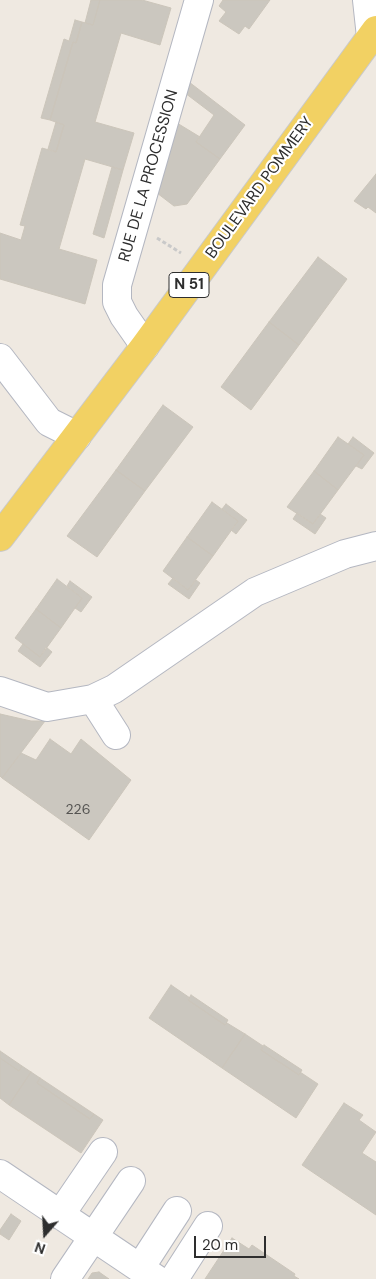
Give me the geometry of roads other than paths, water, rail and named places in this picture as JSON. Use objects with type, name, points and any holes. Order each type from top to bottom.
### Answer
[{"type":"main road","name":"BOULEVARD POMMERY","points":[[0,537],[145,346],[374,34]]},
{"type":"street","name":"RUE DE LA PROCESSION","points":[[145,346],[124,316],[117,302],[117,285],[199,0]]},
{"type":"street","points":[[366,0],[374,34]]},
{"type":"street","points":[[0,358],[49,422],[77,436]]},
{"type":"street","points":[[0,691],[47,707],[93,699],[114,689],[256,592],[345,554],[376,546]]},
{"type":"street","points":[[93,699],[116,735]]},
{"type":"street","points":[[60,1215],[103,1152]]},
{"type":"street","points":[[0,1174],[148,1274],[177,1211]]},
{"type":"street","points":[[65,1279],[131,1180]]},
{"type":"street","points":[[174,1279],[208,1226]]}]
